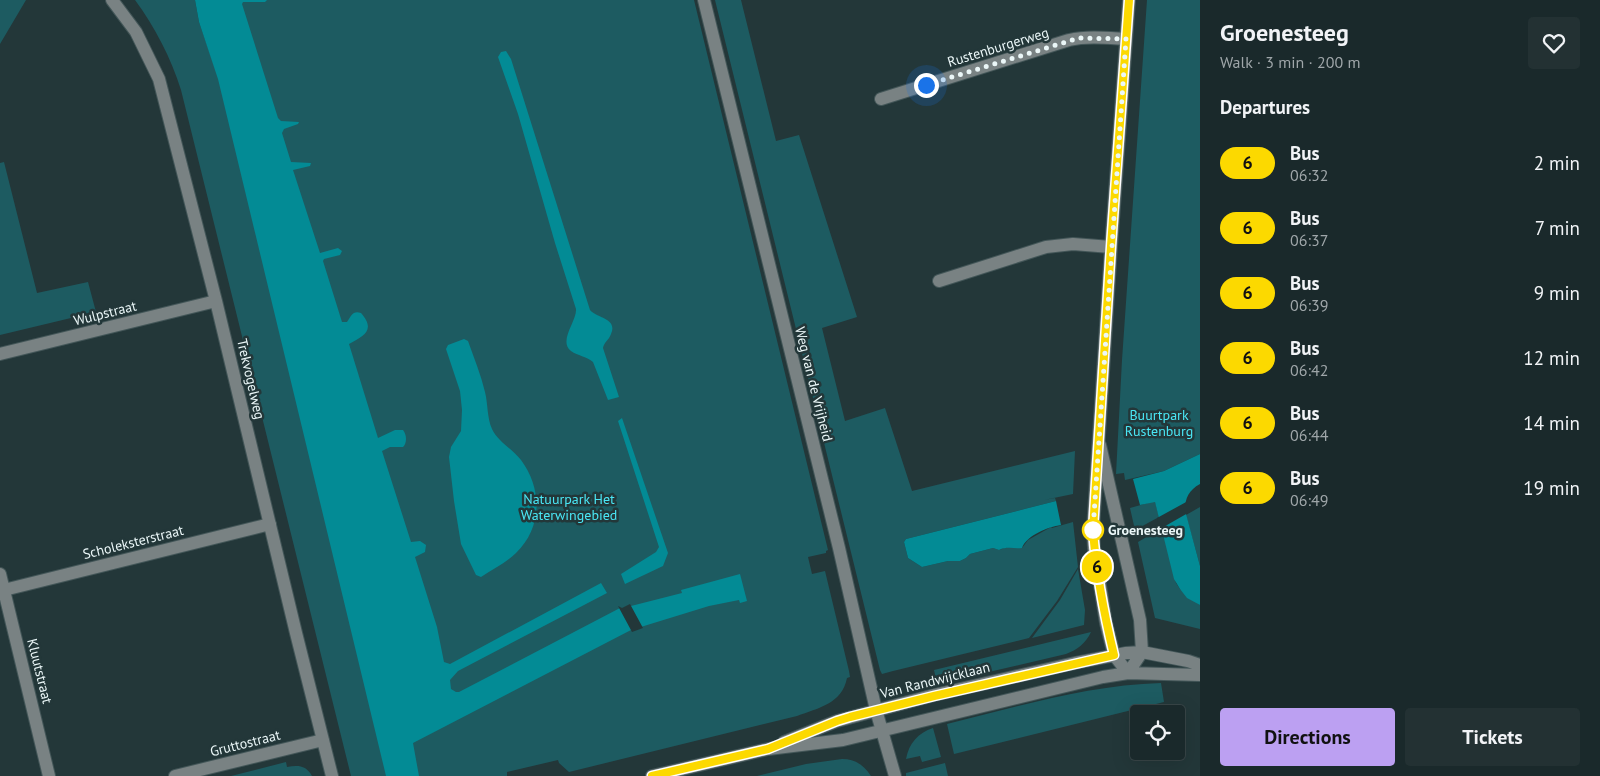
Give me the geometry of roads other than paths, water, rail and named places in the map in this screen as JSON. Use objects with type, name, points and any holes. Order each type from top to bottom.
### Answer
[{"type":"street","name":"Trekvogelweg","points":[[112,0],[136,32],[159,79],[216,301],[332,776]]},
{"type":"street","name":"Weg van de Vrijheid","points":[[704,0],[839,548],[876,710],[895,776]]},
{"type":"street","points":[[1100,445],[1140,620],[1142,652],[1128,673],[1114,655],[1106,623],[1094,539],[1128,0]]},
{"type":"street","name":"Rustenburgerweg","points":[[881,99],[1069,40],[1098,37],[1126,39]]},
{"type":"street","points":[[939,281],[1046,247],[1073,244],[1111,246]]},
{"type":"street","name":"Wulpstraat","points":[[0,354],[216,301]]},
{"type":"street","name":"Scholeksterstraat","points":[[4,590],[270,524]]},
{"type":"street","name":"Kluutstraat","points":[[0,574],[50,776]]},
{"type":"street","name":"Van Randwijcklaan","points":[[768,749],[837,721],[876,710],[1114,655],[1142,652],[1200,665]]},
{"type":"street","name":"Van Randwijcklaan","points":[[652,776],[768,749],[842,740],[1081,681],[1128,673],[1200,675]]},
{"type":"street","name":"Gruttostraat","points":[[175,776],[323,740]]},
{"type":"place","name":"Groenesteeg","points":[[1093,530]]},
{"type":"park label","name":"Buurtpark Rustenburg","points":[[1159,424]]},
{"type":"park label","name":"Natuurpark Het Waterwingebied","points":[[569,508]]}]
